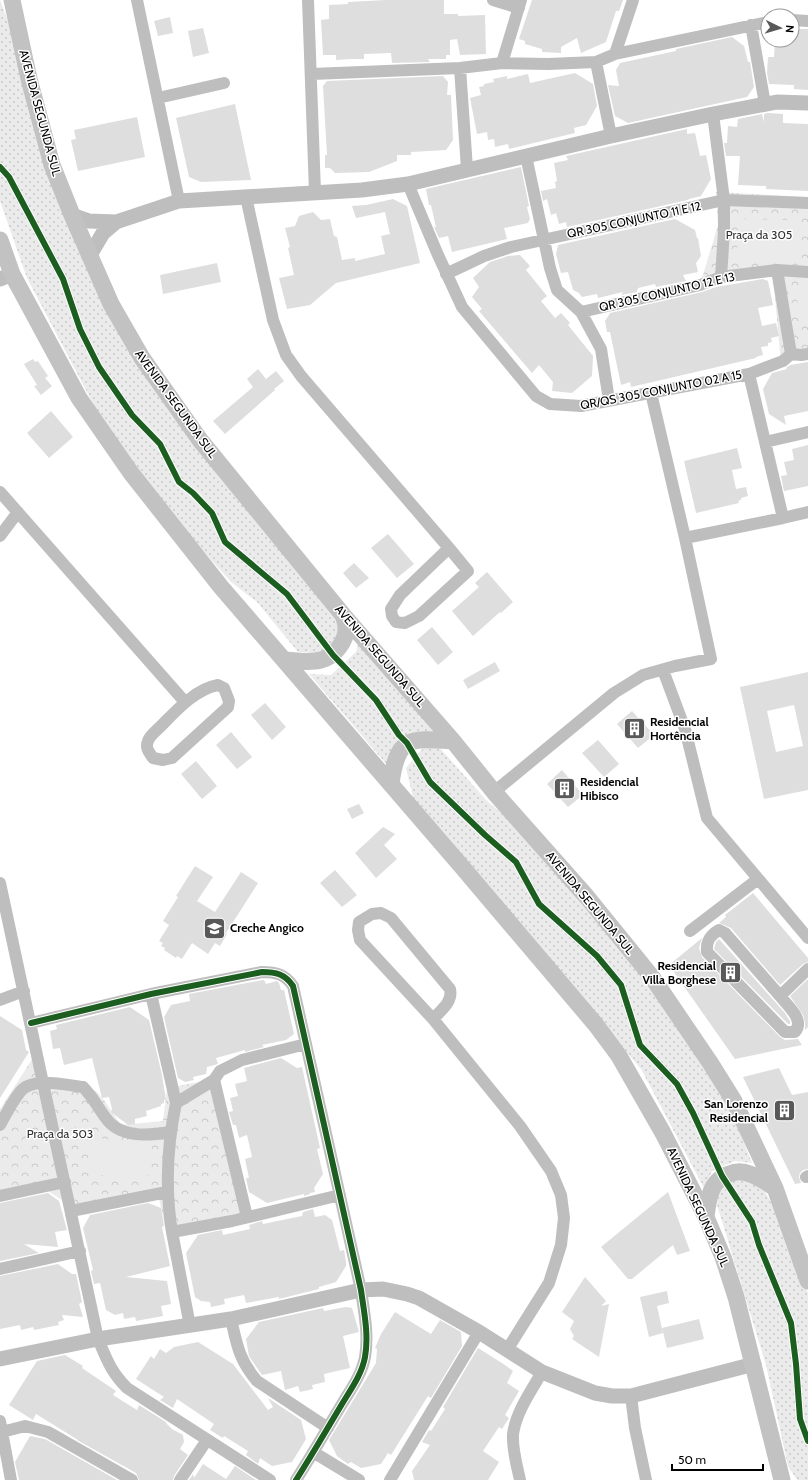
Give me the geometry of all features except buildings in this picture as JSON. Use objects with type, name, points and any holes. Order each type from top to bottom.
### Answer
[{"type":"main road","name":"AVENIDA SEGUNDA SUL","points":[[12,0],[52,165],[111,304],[142,358],[200,440],[344,615],[453,741],[494,792],[587,897],[652,977],[712,1064],[734,1101],[775,1188],[808,1281]]},
{"type":"main road","name":"AVENIDA SEGUNDA SUL","points":[[0,240],[6,277],[79,398],[131,473],[221,586],[474,880],[605,1037],[619,1056],[642,1095],[706,1217],[723,1257],[736,1297],[782,1475]]},
{"type":"main road","points":[[286,660],[316,661],[333,655],[342,643],[347,628],[344,615]]},
{"type":"main road","points":[[390,784],[393,765],[398,753],[407,743],[418,739],[453,741]]},
{"type":"main road","points":[[706,1217],[708,1197],[714,1184],[722,1176],[736,1171],[749,1173],[775,1188]]},
{"type":"street","points":[[137,0],[179,201]]},
{"type":"street","points":[[308,0],[312,74],[315,192]]},
{"type":"street","points":[[492,0],[520,4],[502,63]]},
{"type":"street","points":[[615,54],[632,0]]},
{"type":"street","points":[[312,74],[460,68],[502,63],[548,64],[596,62],[615,54],[760,24]]},
{"type":"street","points":[[751,26],[765,104]]},
{"type":"street","points":[[596,62],[611,136]]},
{"type":"street","points":[[460,68],[467,169]]},
{"type":"street","points":[[158,98],[224,83]]},
{"type":"street","points":[[72,215],[88,221],[116,222],[179,201],[362,190],[408,184],[467,169],[713,114],[777,102],[808,103]]},
{"type":"street","points":[[713,114],[724,200],[724,231],[721,277]]},
{"type":"street","points":[[526,156],[550,268],[557,290],[581,312],[601,349],[609,400]]},
{"type":"street","name":"QR/QS 305 CONJUNTO 02 A 15","points":[[408,184],[446,274],[462,307],[536,396],[550,404],[580,406],[750,374],[782,361],[791,354]]},
{"type":"street","points":[[246,197],[273,320],[286,355],[302,376],[468,570],[419,616],[405,622],[396,622],[392,616],[391,609],[400,595],[449,548]]},
{"type":"street","name":"QR 305 CONJUNTO 11 E 12","points":[[446,274],[484,256],[511,247],[724,200],[808,203]]},
{"type":"street","points":[[90,255],[103,233],[116,222]]},
{"type":"street","points":[[777,270],[791,354],[808,354]]},
{"type":"street","name":"QR 305 CONJUNTO 12 E 13","points":[[581,312],[700,285],[721,277],[777,270],[808,272]]},
{"type":"street","points":[[750,374],[783,518]]},
{"type":"street","points":[[494,792],[614,693],[643,675],[675,666],[711,659],[685,538],[651,393]]},
{"type":"street","points":[[765,442],[808,432]]},
{"type":"street","points":[[0,492],[185,702]]},
{"type":"street","points":[[0,536],[18,512]]},
{"type":"street","points":[[685,538],[808,512]]},
{"type":"street","points":[[663,670],[685,729],[707,818],[808,938]]},
{"type":"street","points":[[218,685],[224,688],[229,701],[228,707],[172,758],[163,760],[155,759],[148,750],[147,742],[149,738],[185,702],[212,686],[218,685]]},
{"type":"street","points":[[690,931],[758,879]]},
{"type":"street","points":[[0,883],[98,1339],[107,1360],[116,1376],[127,1388],[270,1480]]},
{"type":"street","points":[[433,1019],[450,1000],[451,994],[446,984],[392,918],[381,913],[372,914],[359,922],[358,930],[360,940],[433,1019],[520,1126],[551,1171],[561,1195],[564,1218],[561,1245],[549,1283],[507,1350]]},
{"type":"street","points":[[719,930],[725,933],[780,996],[797,1017],[799,1028],[795,1032],[785,1032],[707,952],[709,938],[719,930]]},
{"type":"street","points":[[780,996],[808,968]]},
{"type":"street","points":[[30,1023],[151,994],[262,972],[274,972],[283,975],[293,986],[361,1290],[366,1327],[365,1358],[360,1374],[296,1480]]},
{"type":"street","points":[[0,1000],[24,991]]},
{"type":"street","points":[[151,994],[176,1103],[170,1132],[167,1192],[172,1232],[190,1326]]},
{"type":"street","points":[[176,1103],[214,1080],[220,1071],[242,1060],[306,1044]]},
{"type":"street","points":[[214,1080],[247,1217]]},
{"type":"street","points":[[0,1125],[20,1091],[30,1085],[43,1082],[83,1087],[91,1095],[105,1118],[116,1129],[126,1133],[136,1134],[170,1132]]},
{"type":"street","points":[[0,1196],[65,1182]]},
{"type":"street","points":[[71,1211],[167,1192]]},
{"type":"street","points":[[172,1232],[247,1217],[340,1195]]},
{"type":"street","points":[[0,1270],[80,1251]]},
{"type":"street","points":[[0,1359],[98,1339],[231,1320],[361,1290],[383,1289],[408,1294],[419,1298],[478,1332],[542,1372],[595,1393],[612,1396],[631,1396],[754,1364]]},
{"type":"street","points":[[231,1320],[240,1356],[248,1371],[257,1381],[328,1428]]},
{"type":"street","points":[[390,1480],[478,1332]]},
{"type":"street","points":[[520,1480],[513,1434],[519,1414],[542,1372]]},
{"type":"street","points":[[631,1396],[635,1428],[646,1480]]},
{"type":"street","points":[[11,1480],[1,1427],[25,1426],[48,1432],[132,1480]]},
{"type":"street","points":[[180,1480],[207,1440]]},
{"type":"street","points":[[313,1452],[359,1480]]},
{"type":"green space","points":[[0,0],[111,317],[338,614],[342,631],[333,645],[324,651],[313,653],[298,652],[257,602],[231,582],[164,507],[98,413],[27,278],[0,201]]},
{"type":"green space","name":"Praça da 305","points":[[716,192],[808,197],[808,358],[781,363],[773,275],[700,285],[718,225]]},
{"type":"green space","points":[[738,219],[798,220],[798,259],[737,259]]},
{"type":"green space","points":[[798,286],[808,286],[808,318],[797,318]]},
{"type":"green space","points":[[360,637],[436,731],[388,766],[309,674],[331,675],[356,652]]},
{"type":"green space","points":[[424,747],[439,747],[486,800],[514,824],[643,975],[729,1105],[752,1163],[735,1161],[712,1171],[704,1188],[641,1069],[413,797],[406,768]]},
{"type":"green space","name":"Praça da 503","points":[[40,1047],[46,1078],[85,1081],[104,1100],[121,1125],[163,1121],[167,1088],[220,1078],[249,1217],[167,1236],[158,1194],[77,1210],[42,1187],[0,1195],[0,1109]]},
{"type":"green space","points":[[91,1137],[152,1145],[147,1181],[86,1173]]},
{"type":"green space","points":[[731,1179],[746,1179],[765,1192],[779,1216],[808,1293],[808,1480],[797,1480],[788,1466],[766,1365],[717,1205],[719,1185]]},
{"type":"cycle path","points":[[0,167],[9,177],[63,279],[80,329],[99,367],[132,415],[160,444],[179,482],[193,493],[212,513],[225,542],[287,594],[333,655],[376,700],[399,735],[407,743],[430,782],[485,835],[516,862],[539,904],[597,956],[621,985],[640,1045],[677,1084],[693,1113],[722,1176],[752,1222],[759,1245],[791,1323],[800,1419],[808,1441]]},
{"type":"cycle path","points":[[31,1023],[151,994],[262,972],[280,974],[293,986],[361,1290],[366,1324],[365,1357],[359,1375],[296,1480]]},
{"type":"place","name":"Residencial Hortência","points":[[635,729]]},
{"type":"place","name":"Residencial Hibisco","points":[[565,789]]},
{"type":"place","name":"Creche Angico","points":[[214,928]]},
{"type":"place","name":"Residencial Villa Borghese","points":[[731,973]]},
{"type":"place","name":"San Lorenzo Residencial","points":[[784,1111]]}]
